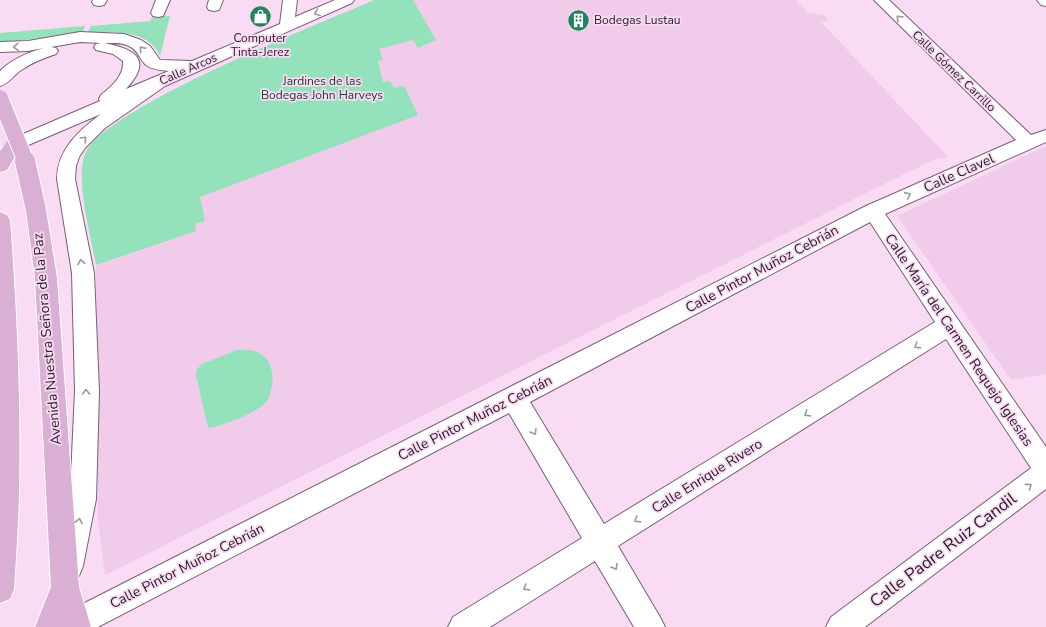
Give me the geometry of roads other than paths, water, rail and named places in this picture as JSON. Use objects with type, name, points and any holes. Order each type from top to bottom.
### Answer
[{"type":"main road","name":"Avenida Nuestra Señora de la Paz","points":[[0,98],[26,164],[36,210],[46,278],[67,626]]},
{"type":"main road","points":[[0,165],[13,145]]},
{"type":"main road","points":[[0,220],[6,320],[7,432],[6,496],[0,589]]},
{"type":"street","points":[[287,25],[290,0]]},
{"type":"street","name":"Calle Arcos","points":[[13,145],[347,0]]},
{"type":"street","name":"Calle Gómez Carrillo","points":[[881,0],[1028,142]]},
{"type":"street","points":[[0,47],[28,46],[80,37],[103,37],[124,39],[136,43],[144,48],[151,61],[159,65],[168,66],[201,63]]},
{"type":"street","points":[[0,81],[8,71],[22,61],[51,50],[96,47],[110,48],[125,53],[129,56],[132,66],[127,79],[95,109]]},
{"type":"street","name":"Avenida Nuestra Señora de la Paz","points":[[65,587],[84,499],[86,391],[83,273],[66,178],[67,166],[71,155],[80,142],[91,131],[160,82]]},
{"type":"street","name":"Calle Clavel","points":[[873,211],[1028,142],[1046,136]]},
{"type":"street","name":"Calle María del Carmen Requejo Iglesias","points":[[873,211],[1046,469]]},
{"type":"street","name":"Calle Pintor Muñoz Cebrián","points":[[67,626],[514,398],[873,211]]},
{"type":"street","name":"Calle Enrique Rivero","points":[[463,627],[950,325]]},
{"type":"street","points":[[514,398],[650,627]]},
{"type":"street","name":"Calle Padre Ruiz Candil","points":[[841,627],[1046,473]]},
{"type":"place","name":"Computer Tinta-Jerez","points":[[260,17]]},
{"type":"place","name":"Bodegas Lustau","points":[[579,20]]},
{"type":"park label","name":"Jardines de las Bodegas John Harveys","points":[[322,88]]}]
